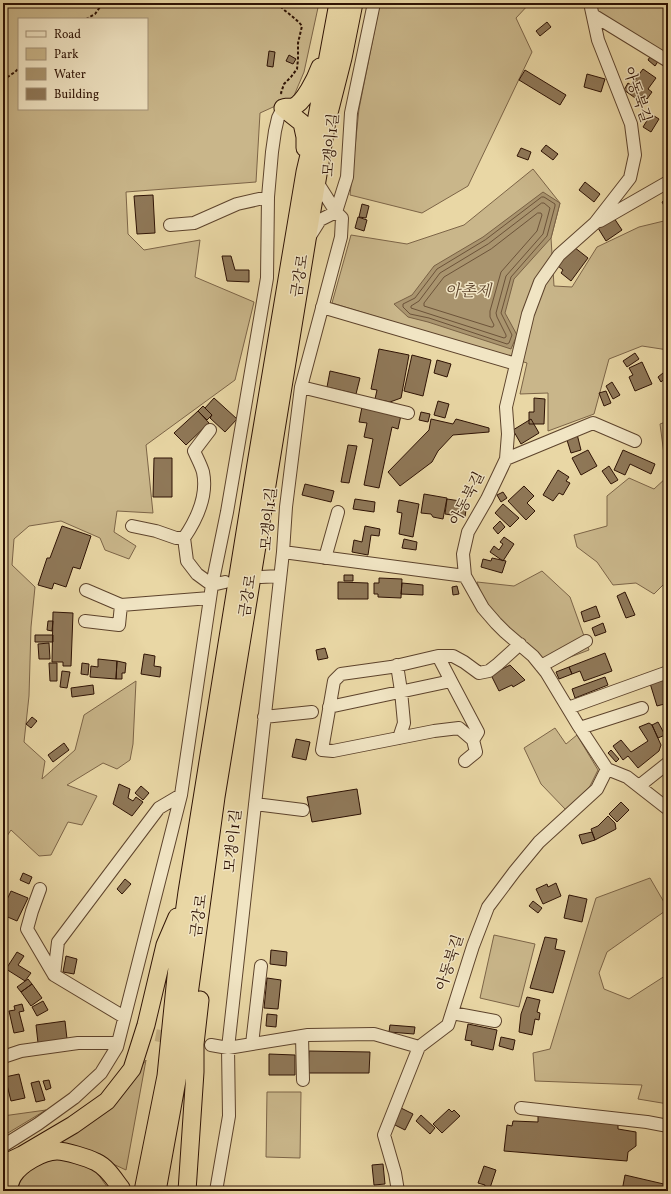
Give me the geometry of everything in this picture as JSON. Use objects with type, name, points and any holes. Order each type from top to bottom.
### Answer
[{"type":"highway","name":"금강로","points":[[157,1191],[178,1075],[216,797],[307,240],[313,138],[338,3]]},
{"type":"highway","name":"금강로","points":[[143,1191],[166,1076],[186,892],[256,464],[311,177],[343,58],[354,3]]},
{"type":"highway","points":[[311,177],[302,123],[288,107],[304,97],[313,83],[330,43]]},
{"type":"highway","points":[[187,1191],[195,1072],[195,1044],[220,813],[216,797]]},
{"type":"highway","points":[[3,1164],[22,1155],[72,1125],[107,1101],[132,1069],[146,1025],[165,945],[186,892]]},
{"type":"highway","points":[[8,1191],[13,1176],[25,1163],[39,1156],[57,1151],[97,1162],[110,1173],[122,1191]]},
{"type":"street","name":"모갱이1길","points":[[216,1191],[229,1116],[228,1048],[300,387],[341,237],[342,218],[336,212],[347,177],[350,113],[374,3]]},
{"type":"street","name":"아동북길","points":[[591,9],[668,61]]},
{"type":"street","name":"아동북길","points":[[419,1047],[448,1025],[473,946],[488,907],[539,842],[597,789],[607,769],[541,666],[533,656],[505,632],[488,613],[465,576],[462,554],[468,532],[506,459],[508,434],[506,407],[528,314],[540,282],[559,255],[595,223],[630,178],[635,155],[632,124],[598,40],[591,9]]},
{"type":"street","points":[[3,1146],[38,1124],[74,1098],[101,1073],[117,1047],[181,795],[212,586],[227,512],[268,278],[268,197],[274,131],[278,118],[288,107]]},
{"type":"street","points":[[307,240],[320,220],[336,212],[311,177]]},
{"type":"street","name":"아동북길","points":[[595,223],[668,182]]},
{"type":"street","points":[[170,225],[194,223],[237,204],[268,197]]},
{"type":"street","points":[[322,307],[516,364]]},
{"type":"street","points":[[300,387],[408,413]]},
{"type":"street","points":[[506,459],[593,423],[635,441]]},
{"type":"street","points":[[210,430],[194,451],[202,471],[204,487],[200,508],[194,523],[184,538],[188,560],[197,574],[212,586]]},
{"type":"street","points":[[325,558],[338,512]]},
{"type":"street","points":[[132,526],[156,530],[176,538],[184,538]]},
{"type":"street","points":[[283,552],[465,576]]},
{"type":"street","points":[[261,577],[280,576]]},
{"type":"street","points":[[212,586],[225,582]]},
{"type":"street","points":[[86,590],[121,606],[210,598]]},
{"type":"street","points":[[85,621],[119,625],[121,606]]},
{"type":"street","points":[[541,666],[586,640]]},
{"type":"street","points":[[465,761],[476,752],[473,740],[459,728],[334,751],[322,750],[334,681],[341,674],[397,665],[438,656],[453,656],[480,673],[494,668],[520,644]]},
{"type":"street","points":[[438,656],[478,732],[473,740]]},
{"type":"street","points":[[397,665],[404,723],[399,738]]},
{"type":"street","points":[[568,708],[668,672]]},
{"type":"street","points":[[329,707],[452,681]]},
{"type":"street","points":[[580,728],[642,708]]},
{"type":"street","points":[[264,717],[312,712]]},
{"type":"street","points":[[639,786],[668,763]]},
{"type":"street","points":[[607,769],[628,777],[668,809]]},
{"type":"street","points":[[54,975],[58,942],[159,808],[181,795]]},
{"type":"street","points":[[255,804],[303,810]]},
{"type":"street","points":[[40,889],[27,929],[54,975],[138,1032]]},
{"type":"street","points":[[252,1044],[261,966]]},
{"type":"street","points":[[452,1014],[495,1021]]},
{"type":"street","points":[[211,1044],[228,1048],[302,1036],[374,1034],[419,1047],[384,1134],[395,1173],[398,1191]]},
{"type":"street","points":[[302,1036],[303,1080]]},
{"type":"street","points":[[3,1057],[21,1051],[78,1043],[118,1043]]},
{"type":"street","points":[[520,1108],[647,1122],[668,1126]]},
{"type":"path","points":[[88,18],[95,14],[103,3]]},
{"type":"path","points":[[277,3],[302,26],[298,44],[297,68],[284,84],[281,93],[288,107]]},
{"type":"path","points":[[3,80],[18,69]]},
{"type":"green space","points":[[3,3],[319,3],[304,72],[293,98],[260,113],[256,182],[126,192],[128,234],[144,250],[200,240],[195,277],[254,302],[235,380],[146,445],[153,513],[117,511],[114,532],[136,546],[129,559],[105,550],[100,538],[61,521],[29,526],[14,539],[12,565],[35,587],[31,627],[29,696],[24,742],[45,761],[42,779],[75,750],[84,715],[136,681],[133,744],[130,760],[117,769],[103,763],[67,785],[97,796],[82,825],[68,822],[51,855],[39,856],[11,830],[3,842]]},
{"type":"green space","points":[[380,3],[530,3],[516,18],[532,52],[468,186],[422,213],[350,195],[359,109]]},
{"type":"green space","points":[[591,3],[668,3],[668,56],[591,7]]},
{"type":"green space","points":[[533,169],[560,203],[551,238],[554,286],[572,287],[597,247],[639,227],[668,220],[668,350],[642,346],[609,359],[594,414],[548,431],[548,393],[520,394],[527,363],[332,303],[351,235],[407,244],[464,225]]},
{"type":"green space","points":[[668,421],[668,580],[654,594],[636,583],[613,585],[597,562],[577,547],[574,535],[607,526],[607,496],[629,478],[654,489],[667,477],[660,424]]},
{"type":"green space","points":[[542,571],[570,597],[589,650],[549,665],[515,634],[484,601],[477,582],[514,586]]},
{"type":"green space","points":[[555,728],[566,744],[577,735],[598,770],[590,786],[566,810],[541,784],[524,748]]},
{"type":"green space","points":[[650,878],[668,909],[607,952],[599,973],[604,989],[629,999],[668,974],[668,1104],[638,1099],[642,1085],[535,1081],[533,1053],[550,1049],[596,898]]},
{"type":"green space","points":[[494,935],[535,944],[519,1007],[480,998]]},
{"type":"green space","points":[[146,1060],[126,1170],[100,1158],[48,1147],[127,1086]]},
{"type":"green space","points":[[267,1092],[301,1092],[300,1158],[266,1157]]},
{"type":"green space","points":[[46,1110],[3,1136],[3,1116]]},
{"type":"green space","points":[[63,1158],[93,1167],[110,1191],[17,1191],[22,1175],[36,1163]]},
{"type":"water","name":"아촌제","points":[[543,192],[560,203],[551,238],[514,279],[505,313],[517,335],[511,349],[408,317],[394,304],[412,295],[434,266],[483,237]]},
{"type":"building","points":[[547,22],[551,27],[540,36],[536,31]]},
{"type":"building","points":[[269,51],[275,52],[273,67],[267,66]]},
{"type":"building","points":[[289,55],[296,59],[293,64],[286,61]]},
{"type":"building","points":[[651,55],[659,60],[655,66],[648,60]]},
{"type":"building","points":[[643,69],[656,78],[648,89],[652,92],[647,99],[642,95],[638,100],[624,90],[628,83],[631,85]]},
{"type":"building","points":[[525,70],[566,95],[560,105],[519,80]]},
{"type":"building","points":[[587,74],[605,79],[601,92],[584,87]]},
{"type":"building","points":[[651,114],[659,119],[651,132],[643,127]]},
{"type":"building","points":[[546,145],[558,154],[553,160],[541,151]]},
{"type":"building","points":[[521,148],[531,152],[528,160],[517,156]]},
{"type":"building","points":[[585,182],[600,194],[594,202],[579,190]]},
{"type":"building","points":[[153,195],[155,233],[137,234],[134,196]]},
{"type":"building","points":[[668,198],[668,210],[667,211],[662,202]]},
{"type":"building","points":[[362,204],[369,206],[366,218],[359,217]]},
{"type":"building","points":[[358,217],[367,220],[364,231],[355,228]]},
{"type":"building","points":[[614,218],[622,230],[606,241],[598,228]]},
{"type":"building","points":[[574,247],[588,258],[571,281],[561,273],[563,270],[558,266],[567,253]]},
{"type":"building","points":[[222,256],[231,256],[235,270],[249,270],[249,282],[227,281]]},
{"type":"building","points":[[379,349],[409,355],[401,398],[390,402],[375,399],[377,390],[371,389]]},
{"type":"building","points":[[635,353],[639,359],[627,367],[623,361]]},
{"type":"building","points":[[412,355],[431,360],[423,396],[404,391]]},
{"type":"building","points":[[437,360],[451,364],[447,377],[434,373]]},
{"type":"building","points":[[642,362],[652,384],[635,391],[629,377],[633,375],[629,368]]},
{"type":"building","points":[[668,369],[668,376],[661,382],[658,377]]},
{"type":"building","points":[[330,371],[360,378],[356,394],[327,387]]},
{"type":"building","points":[[612,382],[620,395],[613,399],[606,386]]},
{"type":"building","points":[[606,391],[611,403],[604,406],[599,393]]},
{"type":"building","points":[[214,398],[237,419],[225,432],[210,418],[212,415],[205,408]]},
{"type":"building","points":[[534,398],[545,399],[544,424],[529,424],[529,412],[534,412]]},
{"type":"building","points":[[438,401],[449,404],[445,418],[434,415]]},
{"type":"building","points":[[203,406],[212,415],[207,420],[198,411]]},
{"type":"building","points":[[362,407],[401,415],[398,429],[392,427],[379,488],[364,485],[373,439],[364,437],[367,423],[359,422]]},
{"type":"building","points":[[198,411],[209,423],[186,445],[174,433]]},
{"type":"building","points":[[421,412],[430,414],[428,422],[419,420]]},
{"type":"building","points":[[431,419],[453,424],[456,419],[489,428],[489,432],[453,435],[438,451],[432,462],[400,486],[388,472],[429,430]]},
{"type":"building","points":[[531,419],[539,433],[521,444],[513,430]]},
{"type":"building","points":[[577,434],[581,450],[571,453],[566,437]]},
{"type":"building","points":[[348,445],[357,446],[349,483],[341,482]]},
{"type":"building","points":[[588,450],[597,466],[581,475],[572,458]]},
{"type":"building","points":[[623,450],[655,464],[651,474],[630,464],[625,475],[614,470]]},
{"type":"building","points":[[154,458],[172,458],[172,497],[153,497]]},
{"type":"building","points":[[609,466],[618,480],[611,484],[602,471]]},
{"type":"building","points":[[558,470],[569,477],[566,481],[570,483],[563,495],[559,493],[553,501],[543,495]]},
{"type":"building","points":[[305,484],[334,491],[331,502],[302,495]]},
{"type":"building","points":[[524,486],[534,496],[527,503],[535,511],[526,520],[508,501]]},
{"type":"building","points":[[503,492],[507,498],[501,502],[497,495]]},
{"type":"building","points":[[424,494],[447,498],[443,519],[433,517],[431,514],[421,513]]},
{"type":"building","points":[[355,499],[375,502],[374,512],[353,509]]},
{"type":"building","points":[[447,499],[467,502],[465,517],[445,514]]},
{"type":"building","points":[[399,500],[419,504],[413,537],[399,534],[402,513],[397,512]]},
{"type":"building","points":[[503,504],[519,518],[510,527],[495,513]]},
{"type":"building","points":[[500,521],[505,527],[498,534],[493,528]]},
{"type":"building","points":[[62,526],[91,536],[80,569],[73,567],[66,587],[54,583],[52,589],[38,585],[47,558],[50,558]]},
{"type":"building","points":[[365,526],[380,529],[379,536],[371,535],[368,555],[352,552],[354,540],[362,542]]},
{"type":"building","points":[[504,537],[514,544],[503,561],[490,552],[494,546],[499,550],[503,544],[500,542]]},
{"type":"building","points":[[404,539],[417,542],[416,550],[402,548]]},
{"type":"building","points":[[492,558],[506,561],[502,573],[481,567],[483,559],[491,561]]},
{"type":"building","points":[[344,575],[353,575],[353,581],[344,581]]},
{"type":"building","points":[[379,578],[402,579],[401,598],[378,597],[378,594],[374,594],[374,583],[379,583]]},
{"type":"building","points":[[338,582],[368,583],[368,599],[338,599]]},
{"type":"building","points":[[402,583],[423,585],[423,595],[401,594]]},
{"type":"building","points":[[457,586],[459,594],[453,595],[452,587]]},
{"type":"building","points":[[625,592],[635,615],[626,618],[617,596]]},
{"type":"building","points":[[596,606],[600,617],[584,622],[581,612]]},
{"type":"building","points":[[53,612],[73,613],[71,666],[63,666],[63,662],[52,662]]},
{"type":"building","points":[[48,621],[53,621],[52,631],[47,630]]},
{"type":"building","points":[[603,623],[606,632],[595,636],[592,628]]},
{"type":"building","points":[[35,635],[53,635],[53,642],[35,642]]},
{"type":"building","points":[[49,643],[50,659],[39,659],[38,644]]},
{"type":"building","points":[[325,648],[328,658],[318,660],[316,650]]},
{"type":"building","points":[[605,653],[612,671],[584,681],[580,671],[572,674],[569,667]]},
{"type":"building","points":[[144,654],[155,656],[154,666],[161,667],[160,677],[141,674]]},
{"type":"building","points":[[98,659],[117,661],[116,679],[90,677],[91,666],[98,667]]},
{"type":"building","points":[[117,661],[126,663],[125,673],[122,673],[122,679],[116,679]]},
{"type":"building","points":[[49,663],[57,663],[57,681],[50,681]]},
{"type":"building","points":[[82,663],[89,664],[88,675],[81,674]]},
{"type":"building","points":[[510,665],[525,680],[513,687],[512,685],[499,691],[491,675]]},
{"type":"building","points":[[569,667],[572,674],[559,679],[556,672]]},
{"type":"building","points":[[62,671],[70,672],[67,688],[60,687]]},
{"type":"building","points":[[668,675],[668,703],[657,706],[649,680]]},
{"type":"building","points":[[605,677],[608,685],[575,698],[572,689]]},
{"type":"building","points":[[93,685],[94,694],[72,697],[71,688]]},
{"type":"building","points":[[32,717],[37,721],[31,728],[26,724]]},
{"type":"building","points":[[658,722],[665,735],[658,738],[652,725]]},
{"type":"building","points":[[649,723],[652,725],[661,745],[659,751],[638,768],[628,756],[623,760],[613,746],[621,740],[631,752],[648,741],[639,727]]},
{"type":"building","points":[[296,739],[310,742],[306,760],[292,757]]},
{"type":"building","points":[[64,743],[69,750],[53,762],[48,755]]},
{"type":"building","points":[[611,750],[619,759],[616,762],[608,753]]},
{"type":"building","points":[[119,784],[130,789],[128,798],[133,801],[136,797],[143,802],[132,816],[113,804]]},
{"type":"building","points":[[141,786],[149,793],[143,800],[135,793]]},
{"type":"building","points":[[357,789],[361,814],[312,822],[307,797]]},
{"type":"building","points":[[621,802],[629,810],[617,822],[609,814]]},
{"type":"building","points":[[608,816],[615,823],[616,829],[595,840],[591,829],[598,826]]},
{"type":"building","points":[[592,832],[595,840],[582,844],[579,835]]},
{"type":"building","points":[[23,873],[32,877],[29,884],[20,880]]},
{"type":"building","points":[[125,879],[131,884],[122,894],[117,889]]},
{"type":"building","points":[[556,883],[561,896],[543,904],[536,889],[547,884],[548,887]]},
{"type":"building","points":[[11,891],[28,898],[17,921],[3,915],[3,908]]},
{"type":"building","points":[[569,895],[587,899],[582,922],[564,918]]},
{"type":"building","points":[[533,901],[542,908],[538,913],[529,906]]},
{"type":"building","points":[[545,937],[557,939],[555,949],[565,951],[553,993],[530,988]]},
{"type":"building","points":[[271,950],[287,952],[286,966],[270,964]]},
{"type":"building","points":[[17,952],[24,956],[18,965],[31,973],[25,981],[6,969]]},
{"type":"building","points":[[66,956],[77,959],[74,974],[63,972]]},
{"type":"building","points":[[267,978],[281,980],[278,1009],[264,1008]]},
{"type":"building","points":[[28,979],[32,984],[21,992],[17,987]]},
{"type":"building","points":[[32,984],[42,998],[31,1006],[21,992]]},
{"type":"building","points":[[527,997],[540,1000],[537,1012],[540,1013],[539,1020],[535,1019],[532,1035],[519,1032],[521,1014]]},
{"type":"building","points":[[43,1001],[48,1010],[37,1016],[32,1007]]},
{"type":"building","points":[[22,1004],[24,1011],[19,1012],[24,1031],[14,1033],[9,1011],[15,1010],[14,1006]]},
{"type":"building","points":[[267,1014],[277,1015],[276,1027],[266,1026]]},
{"type":"building","points":[[65,1021],[67,1039],[38,1043],[36,1025]]},
{"type":"building","points":[[468,1024],[497,1030],[493,1050],[471,1045],[472,1041],[465,1040]]},
{"type":"building","points":[[390,1025],[415,1027],[414,1034],[389,1032]]},
{"type":"building","points":[[501,1037],[515,1040],[513,1050],[499,1046]]},
{"type":"building","points":[[309,1051],[370,1052],[369,1073],[308,1073]]},
{"type":"building","points":[[269,1054],[295,1055],[295,1075],[269,1075]]},
{"type":"building","points":[[19,1074],[25,1098],[11,1101],[5,1077]]},
{"type":"building","points":[[49,1080],[51,1088],[46,1090],[43,1081]]},
{"type":"building","points":[[39,1081],[45,1100],[36,1102],[31,1083]]},
{"type":"building","points":[[401,1108],[413,1114],[405,1130],[393,1124]]},
{"type":"building","points":[[449,1109],[452,1112],[454,1110],[460,1116],[442,1133],[433,1124]]},
{"type":"building","points":[[421,1115],[435,1128],[430,1134],[416,1121]]},
{"type":"building","points":[[538,1116],[618,1124],[618,1129],[636,1132],[636,1146],[628,1152],[627,1161],[504,1151],[507,1125],[512,1126],[513,1121],[538,1122]]},
{"type":"building","points":[[383,1164],[385,1184],[374,1185],[372,1165]]},
{"type":"building","points":[[484,1166],[496,1170],[489,1191],[484,1190],[485,1185],[478,1183]]},
{"type":"building","points":[[625,1175],[668,1185],[668,1191],[622,1191]]},
{"type":"tunnel","points":[[138,1032],[211,1045]]}]
